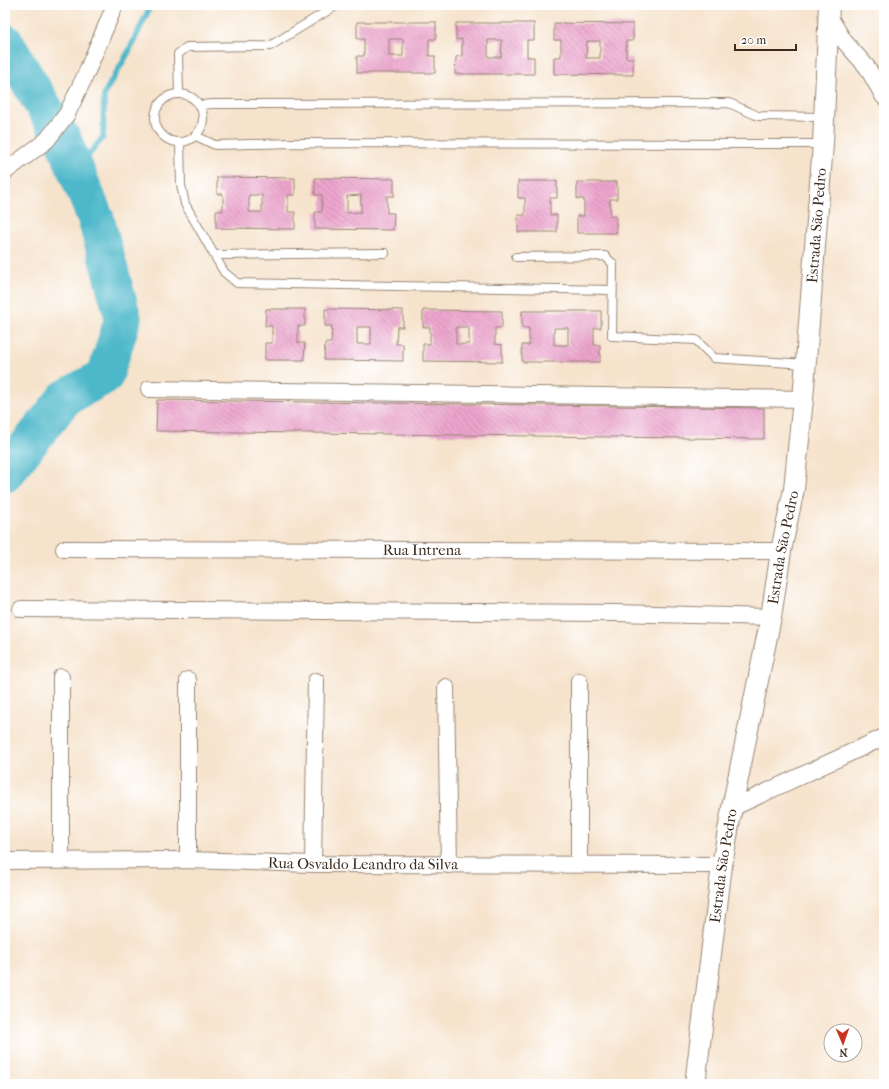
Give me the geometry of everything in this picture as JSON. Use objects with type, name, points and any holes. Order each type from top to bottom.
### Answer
[{"type":"street","points":[[5,182],[5,171],[47,140],[67,114],[115,5]]},
{"type":"street","points":[[829,10],[844,41],[867,67],[884,97]]},
{"type":"street","name":"Estrada São Pedro","points":[[695,1084],[722,865],[794,489],[803,399],[823,144],[829,10]]},
{"type":"street","points":[[149,390],[803,399]]},
{"type":"street","name":"Rua Intrena","points":[[64,549],[781,551]]},
{"type":"street","points":[[21,609],[616,613],[770,617]]},
{"type":"street","points":[[61,677],[61,860]]},
{"type":"street","points":[[188,680],[188,860]]},
{"type":"street","points":[[313,864],[316,681]]},
{"type":"street","points":[[579,681],[579,864]]},
{"type":"street","points":[[446,687],[449,865]]},
{"type":"street","points":[[732,808],[884,737]]},
{"type":"street","name":"Rua Osvaldo Leandro da Silva","points":[[5,861],[188,860],[313,864],[722,865]]},
{"type":"lane","points":[[179,94],[178,54],[187,47],[270,46],[337,5]]},
{"type":"lane","points":[[179,94],[187,95],[195,99],[200,105],[204,113],[204,122],[201,130],[189,141],[180,143],[168,139],[159,131],[156,124],[155,115],[163,100],[170,96],[179,94]]},
{"type":"lane","points":[[200,105],[729,103],[758,116],[824,117]]},
{"type":"lane","points":[[196,136],[215,144],[823,144]]},
{"type":"lane","points":[[180,143],[181,185],[185,204],[224,272],[237,283],[612,290]]},
{"type":"lane","points":[[214,254],[385,253]]},
{"type":"lane","points":[[516,256],[605,256],[613,264],[612,336],[696,340],[714,358],[805,364]]},
{"type":"building","points":[[357,22],[436,22],[436,39],[429,39],[429,56],[435,56],[435,73],[357,73],[357,56],[364,56],[364,39],[357,39]],"holes":[[[389,39],[403,39],[403,56],[389,56]]]},
{"type":"building","points":[[456,23],[534,23],[534,40],[527,40],[527,57],[534,57],[534,74],[455,74],[456,57],[462,56],[462,39],[456,40]],"holes":[[[488,40],[502,40],[501,57],[488,57]]]},
{"type":"building","points":[[554,23],[633,24],[633,41],[626,41],[626,58],[633,58],[633,75],[554,74],[554,57],[561,57],[561,40],[554,40]],"holes":[[[587,41],[600,41],[600,58],[586,58]]]},
{"type":"building","points":[[217,177],[295,178],[295,195],[288,195],[288,212],[295,212],[295,229],[216,228],[216,211],[223,211],[223,194],[217,194]],"holes":[[[249,195],[262,195],[262,212],[249,212]]]},
{"type":"building","points":[[315,178],[394,179],[394,196],[387,196],[387,213],[394,213],[393,230],[315,229],[315,212],[322,212],[322,195],[315,195]],"holes":[[[361,195],[361,212],[347,213],[347,196]]]},
{"type":"building","points":[[518,181],[557,181],[557,198],[550,198],[550,215],[557,215],[557,232],[518,232],[518,215],[525,215],[525,198],[518,198]]},
{"type":"building","points":[[577,182],[617,182],[617,199],[610,199],[610,216],[616,216],[616,233],[577,233],[577,216],[584,216],[584,199],[577,199]]},
{"type":"building","points":[[266,309],[305,309],[305,326],[298,326],[298,343],[305,343],[304,360],[265,360],[265,343],[272,343],[272,326],[265,326]]},
{"type":"building","points":[[325,309],[403,310],[403,327],[397,327],[396,344],[403,344],[403,361],[324,360],[325,343],[331,343],[332,326],[325,326]],"holes":[[[357,327],[371,327],[371,344],[357,344]]]},
{"type":"building","points":[[423,310],[502,311],[502,328],[495,328],[495,344],[502,345],[502,362],[423,361],[423,344],[430,344],[430,327],[423,327]],"holes":[[[456,327],[469,327],[469,344],[456,344]]]},
{"type":"building","points":[[522,311],[601,311],[601,328],[594,328],[594,345],[600,345],[600,362],[522,362],[522,345],[529,345],[529,328],[522,328]],"holes":[[[554,328],[568,328],[568,345],[554,345]]]},
{"type":"building","points":[[157,400],[764,408],[764,439],[156,431]]},
{"type":"waterway","points":[[76,171],[103,137],[104,94],[128,53],[151,5]]},
{"type":"waterway","points":[[5,42],[63,139],[96,219],[123,318],[105,376],[65,398],[5,474]]}]
